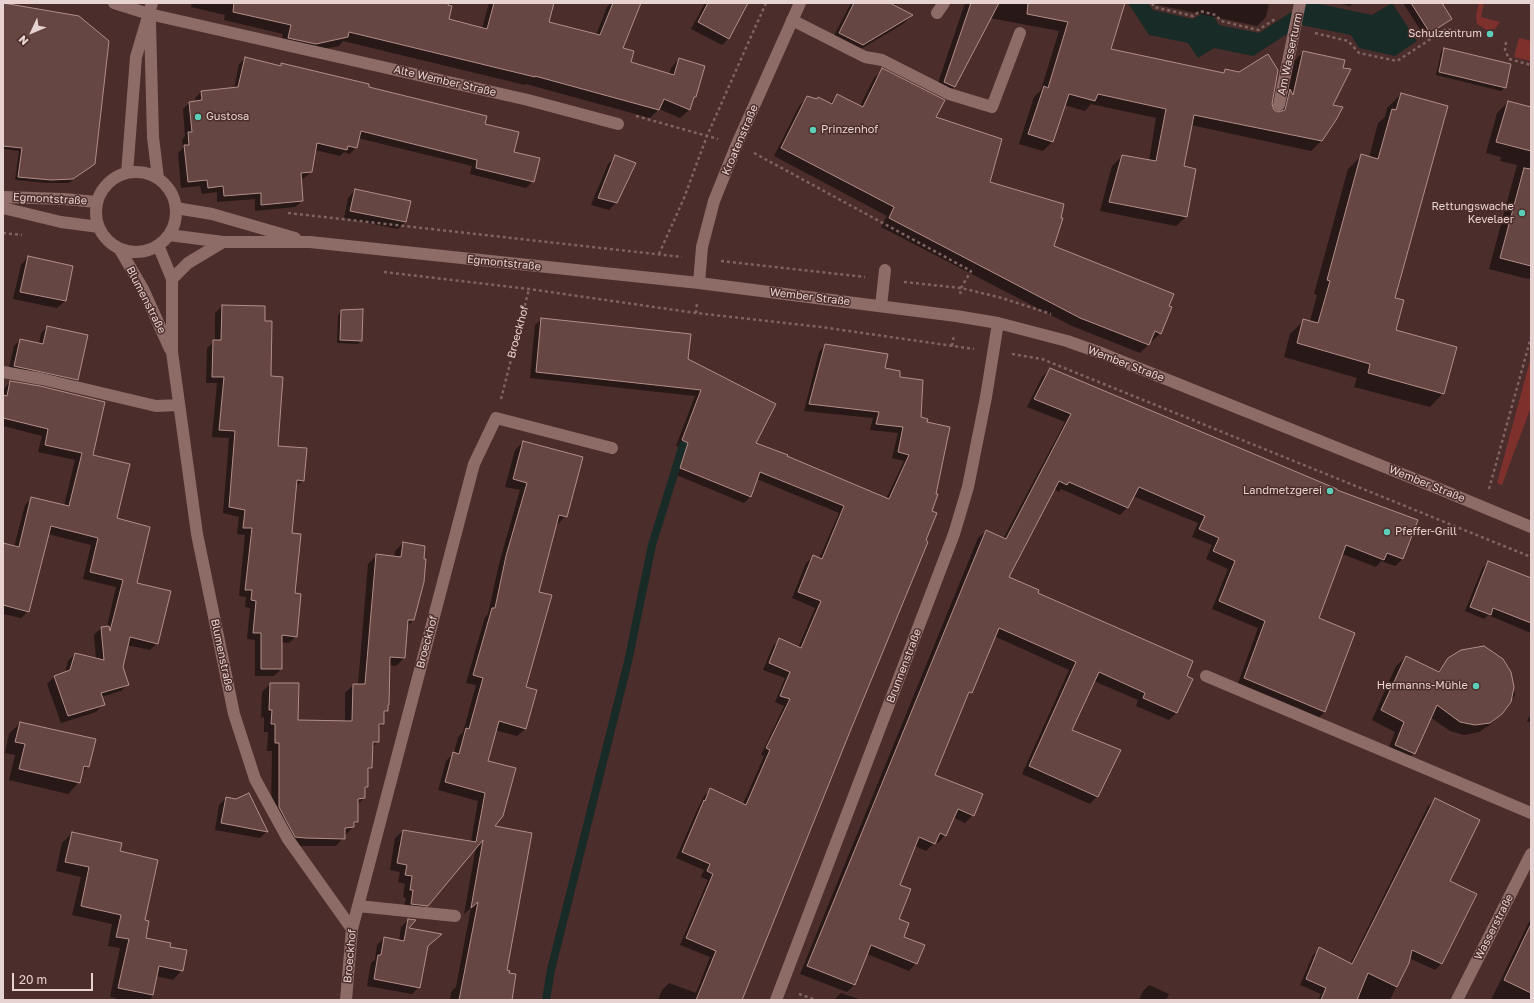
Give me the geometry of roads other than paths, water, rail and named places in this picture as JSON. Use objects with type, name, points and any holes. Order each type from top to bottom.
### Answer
[{"type":"street","name":"Alte Wember Straße","points":[[114,3],[151,8],[520,98],[618,124]]},
{"type":"street","name":"Kroatenstraße","points":[[699,283],[702,247],[714,201],[737,144],[800,3]]},
{"type":"street","points":[[937,13],[944,3]]},
{"type":"street","name":"Am Wasserturm","points":[[1279,105],[1300,3]]},
{"type":"street","points":[[127,172],[136,57],[151,8]]},
{"type":"street","points":[[151,8],[153,136],[158,178]]},
{"type":"street","points":[[792,20],[865,57],[882,60],[949,94],[992,108],[1020,33]]},
{"type":"street","points":[[127,172],[143,172],[158,178],[168,187],[176,208],[175,222],[169,235],[158,245],[146,251],[132,252],[119,248],[107,240],[99,227],[96,215],[97,202],[101,192],[108,183],[116,176],[127,172]]},
{"type":"street","name":"Egmontstraße","points":[[3,197],[64,199],[97,202]]},
{"type":"street","name":"Egmontstraße","points":[[3,208],[61,222],[99,227]]},
{"type":"street","name":"Egmontstraße","points":[[176,208],[212,214],[310,242]]},
{"type":"street","name":"Egmontstraße","points":[[169,235],[223,242],[310,242],[699,283]]},
{"type":"street","points":[[172,279],[188,263],[223,242]]},
{"type":"street","name":"Blumenstraße","points":[[158,245],[172,279],[172,352],[197,534],[234,714],[255,779],[288,839],[352,929]]},
{"type":"street","name":"Blumenstraße","points":[[119,248],[143,289],[172,352]]},
{"type":"street","points":[[881,306],[885,270]]},
{"type":"street","name":"Wember Straße","points":[[699,283],[956,316],[998,323],[1067,341],[1442,490],[1531,527]]},
{"type":"street","name":"Brunnenstraße","points":[[776,1000],[954,534],[968,487],[986,397],[998,323]]},
{"type":"street","points":[[3,372],[42,379],[156,406],[179,405]]},
{"type":"street","name":"Broeckhof","points":[[346,1000],[352,929],[474,464],[496,418],[612,448]]},
{"type":"street","points":[[1206,676],[1531,813]]},
{"type":"street","name":"Wasserstraße","points":[[1457,1000],[1531,854]]},
{"type":"street","points":[[358,906],[455,916]]},
{"type":"water","points":[[1128,3],[1148,3],[1153,10],[1193,19],[1201,14],[1214,17],[1219,25],[1259,33],[1305,3],[1315,3],[1372,15],[1392,3],[1417,41],[1395,56],[1359,48],[1351,35],[1301,25],[1253,56],[1214,48],[1198,58],[1188,43],[1149,35]]},
{"type":"waterway","points":[[546,1000],[551,970],[628,662],[652,545],[683,445]]},
{"type":"place","name":"Schulzentrum","points":[[1490,34]]},
{"type":"place","name":"Gustosa","points":[[198,117]]},
{"type":"place","name":"Prinzenhof","points":[[813,130]]},
{"type":"place","name":"Rettungswache Kevelaer","points":[[1522,213]]},
{"type":"place","name":"Landmetzgerei","points":[[1330,491]]},
{"type":"place","name":"Pfeffer-Grill","points":[[1387,532]]},
{"type":"place","name":"Hermanns-Mühle","points":[[1476,686]]}]
